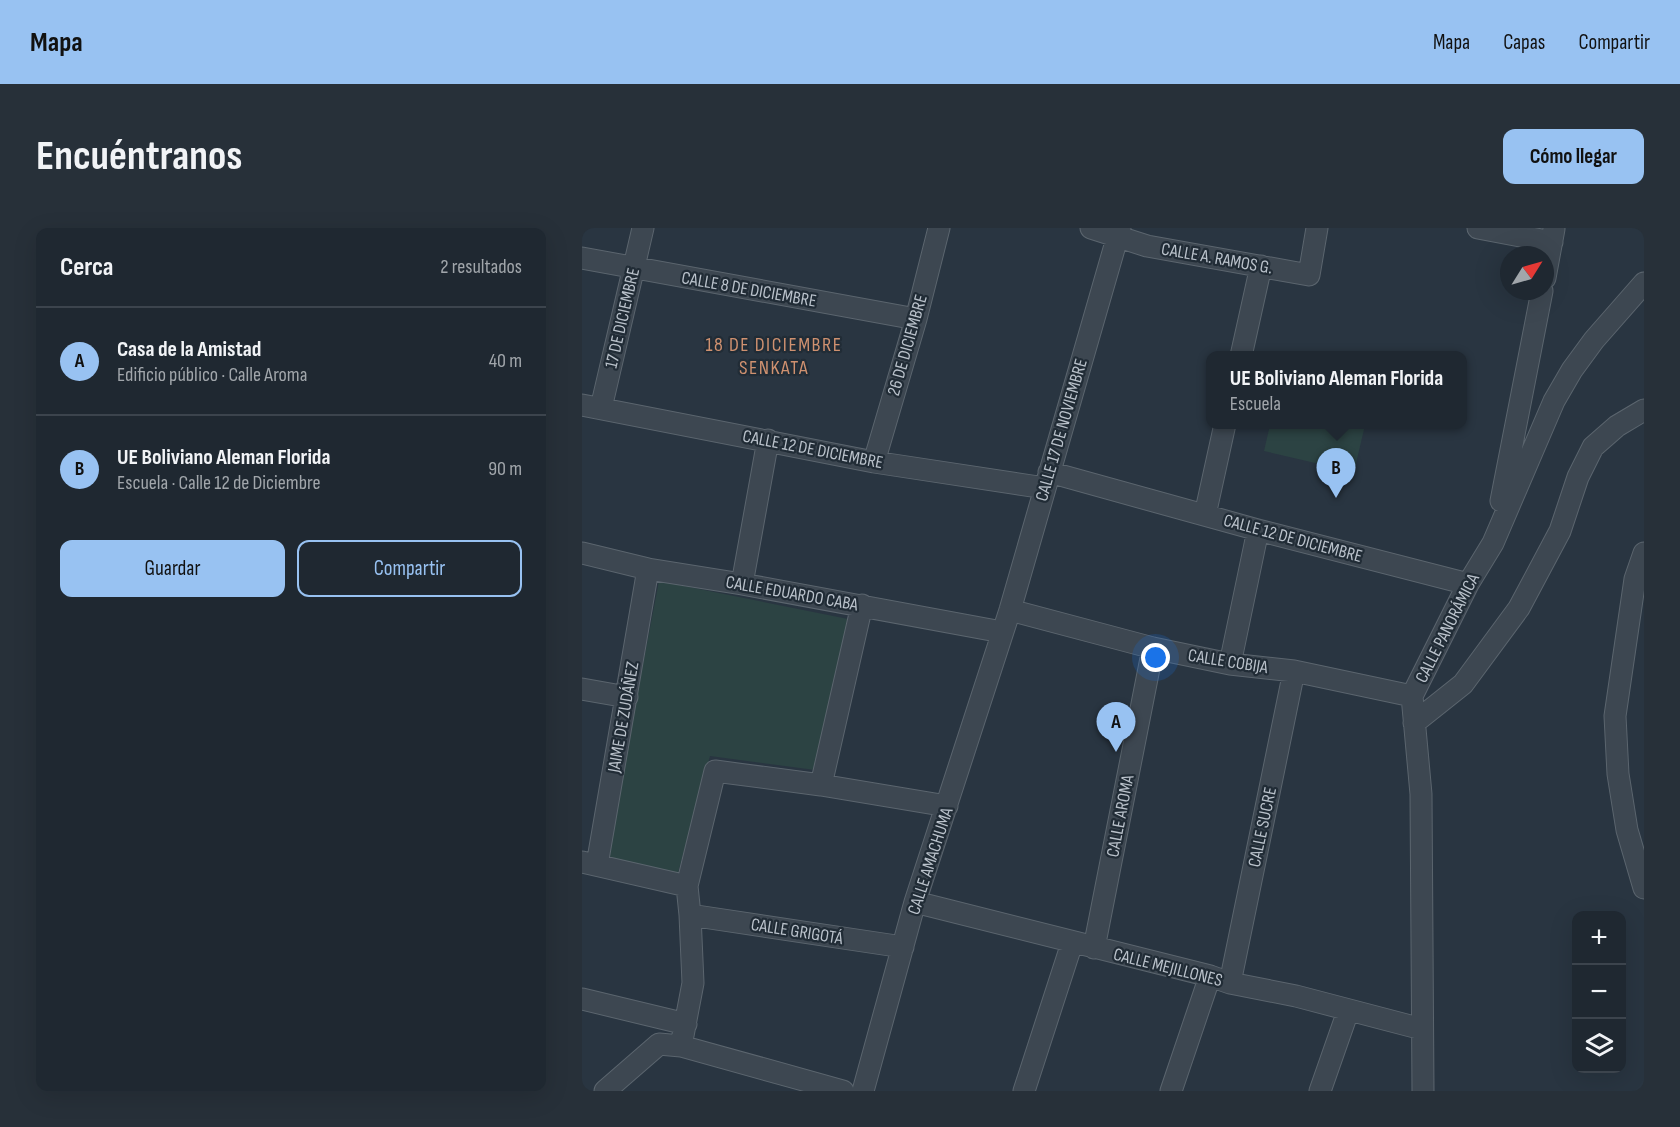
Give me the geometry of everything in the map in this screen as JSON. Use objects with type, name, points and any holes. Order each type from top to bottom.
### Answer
[{"type":"street","name":"17 DE DICIEMBRE","points":[[592,406],[634,269],[643,228]]},
{"type":"street","name":"26 DE DICIEMBRE","points":[[874,462],[916,319],[939,228]]},
{"type":"street","name":"CALLE A. RAMOS G.","points":[[1091,228],[1119,232],[1147,246],[1309,275],[1317,228]]},
{"type":"street","points":[[1478,228],[1553,235]]},
{"type":"street","name":"CALLE 17 DE NOVIEMBRE","points":[[1002,632],[1011,610],[1119,232]]},
{"type":"street","name":"CALLE 8 DE DICIEMBRE","points":[[582,258],[916,319]]},
{"type":"street","points":[[1242,351],[1261,266]]},
{"type":"street","name":"CALLE PANORÁMICA","points":[[1423,1091],[1421,794],[1412,696],[1468,584],[1492,543],[1554,401],[1572,370],[1594,340],[1644,283]]},
{"type":"street","points":[[1492,543],[1540,300]]},
{"type":"street","name":"CALLE 12 DE DICIEMBRE","points":[[592,406],[874,462],[1047,480],[1205,515],[1468,584]]},
{"type":"street","points":[[1414,723],[1463,684],[1519,608],[1560,531],[1578,477],[1593,447],[1617,426],[1644,410]]},
{"type":"street","points":[[1205,515],[1224,429]]},
{"type":"street","points":[[742,584],[768,440]]},
{"type":"street","points":[[1230,664],[1258,530]]},
{"type":"street","name":"CALLE EDUARDO CABA","points":[[582,553],[648,569],[862,605],[1002,632]]},
{"type":"street","points":[[1644,553],[1635,579],[1616,716],[1618,774],[1627,830],[1644,888]]},
{"type":"street","name":"JAIME DE ZUDÁÑEZ","points":[[590,863],[627,697],[648,569]]},
{"type":"street","points":[[821,785],[862,605]]},
{"type":"street","name":"CALLE COBIJA","points":[[1011,610],[1153,648],[1230,664],[1294,671],[1412,696]]},
{"type":"street","name":"CALLE AMACHUMA","points":[[863,1091],[915,902],[1002,632]]},
{"type":"street","name":"CALLE AROMA","points":[[1094,948],[1153,648]]},
{"type":"street","name":"CALLE SUCRE","points":[[1171,1091],[1220,979],[1294,671]]},
{"type":"street","points":[[582,689],[627,697]]},
{"type":"street","points":[[681,1046],[693,983],[687,886],[715,771],[821,785],[947,806]]},
{"type":"street","points":[[590,863],[687,886]]},
{"type":"street","name":"CALLE MEJILLONES","points":[[915,902],[1422,1029]]},
{"type":"street","name":"CALLE GRIGOTÁ","points":[[690,915],[903,947]]},
{"type":"street","points":[[1024,1091],[1072,943]]},
{"type":"street","points":[[582,999],[686,1024]]},
{"type":"street","points":[[1320,1091],[1348,1011]]},
{"type":"street","points":[[605,1091],[658,1044],[681,1046],[843,1091]]},
{"type":"green space","points":[[1269,429],[1364,429],[1354,472],[1264,451]]},
{"type":"green space","points":[[659,581],[848,619],[815,770],[710,756],[678,873],[606,857]]},
{"type":"place","name":"UE Boliviano Aleman Florida","points":[[1336,498]]},
{"type":"place","name":"Casa de la Amistad","points":[[1116,752]]},
{"type":"district","name":"18 DE DICIEMBRE SENKATA","points":[[774,356]]}]
